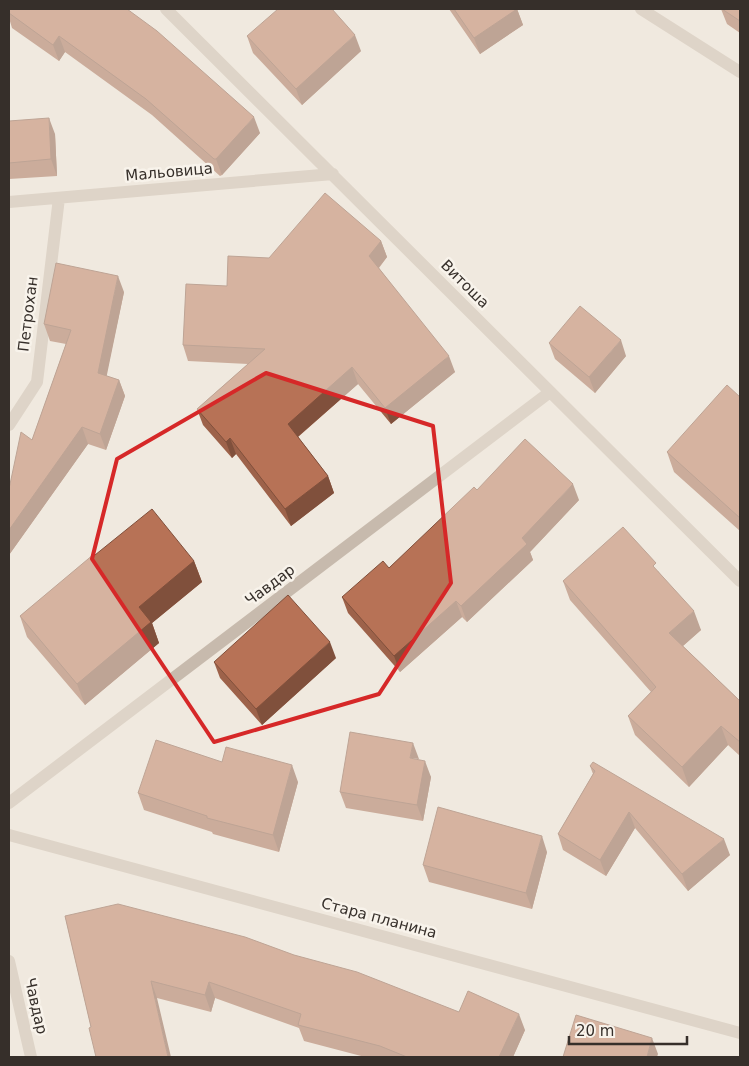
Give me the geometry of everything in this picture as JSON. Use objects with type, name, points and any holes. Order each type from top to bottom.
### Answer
[{"type":"street","name":"Витоша","points":[[166,9],[740,582]]},
{"type":"street","points":[[641,9],[740,72]]},
{"type":"street","name":"Мальовица","points":[[9,202],[333,174]]},
{"type":"street","name":"Петрохан","points":[[9,425],[36,382],[59,198]]},
{"type":"street","name":"Чавдар","points":[[9,803],[550,392]]},
{"type":"street","name":"Стара планина","points":[[9,835],[740,1033]]},
{"type":"street","name":"Чавдар","points":[[9,961],[31,1057]]},
{"type":"highlighted area","points":[[266,373],[433,426],[451,583],[379,694],[214,742],[92,559],[117,459]]},
{"type":"building","points":[[9,9],[127,9],[157,31],[254,117],[214,159],[146,99],[59,36],[53,45],[9,13]]},
{"type":"building","points":[[278,9],[332,9],[355,35],[296,89],[247,36]]},
{"type":"building","points":[[454,9],[517,9],[474,38]]},
{"type":"building","points":[[722,9],[740,9],[740,21]]},
{"type":"building","points":[[49,118],[51,159],[9,163],[9,121]]},
{"type":"building","points":[[325,193],[381,241],[369,256],[449,356],[385,408],[352,367],[288,424],[328,476],[285,509],[230,438],[226,442],[197,409],[265,349],[183,345],[186,284],[227,286],[228,256],[269,258]]},
{"type":"building","points":[[56,263],[118,276],[98,373],[119,380],[100,434],[82,427],[9,530],[9,489],[21,432],[32,440],[71,330],[44,324]]},
{"type":"building","points":[[580,306],[621,340],[589,377],[549,343]]},
{"type":"building","points":[[727,385],[740,397],[740,518],[667,452]]},
{"type":"building","points":[[525,439],[573,484],[522,538],[527,544],[461,606],[456,601],[394,656],[342,597],[383,561],[389,568],[474,487],[477,490]]},
{"type":"building","points":[[152,509],[194,561],[139,607],[151,622],[77,684],[20,616],[94,554]]},
{"type":"building","points":[[623,527],[656,563],[653,566],[694,611],[669,633],[740,701],[740,742],[721,726],[682,767],[628,716],[656,687],[563,581]]},
{"type":"building","points":[[288,595],[330,642],[256,709],[214,662]]},
{"type":"building","points":[[350,732],[413,743],[410,758],[425,761],[417,805],[340,792]]},
{"type":"building","points":[[156,740],[222,762],[226,747],[292,765],[273,835],[207,818],[207,816],[138,793]]},
{"type":"building","points":[[593,762],[724,839],[682,874],[629,812],[600,860],[558,834],[595,771],[590,766]]},
{"type":"building","points":[[438,807],[542,836],[526,893],[423,865]]},
{"type":"building","points":[[118,904],[245,937],[294,955],[357,972],[459,1012],[468,991],[519,1014],[499,1057],[407,1057],[380,1046],[298,1025],[301,1014],[209,982],[205,995],[151,981],[168,1057],[96,1057],[89,1028],[91,1027],[65,916]]},
{"type":"building","points":[[576,1015],[652,1038],[647,1057],[563,1057]]}]
